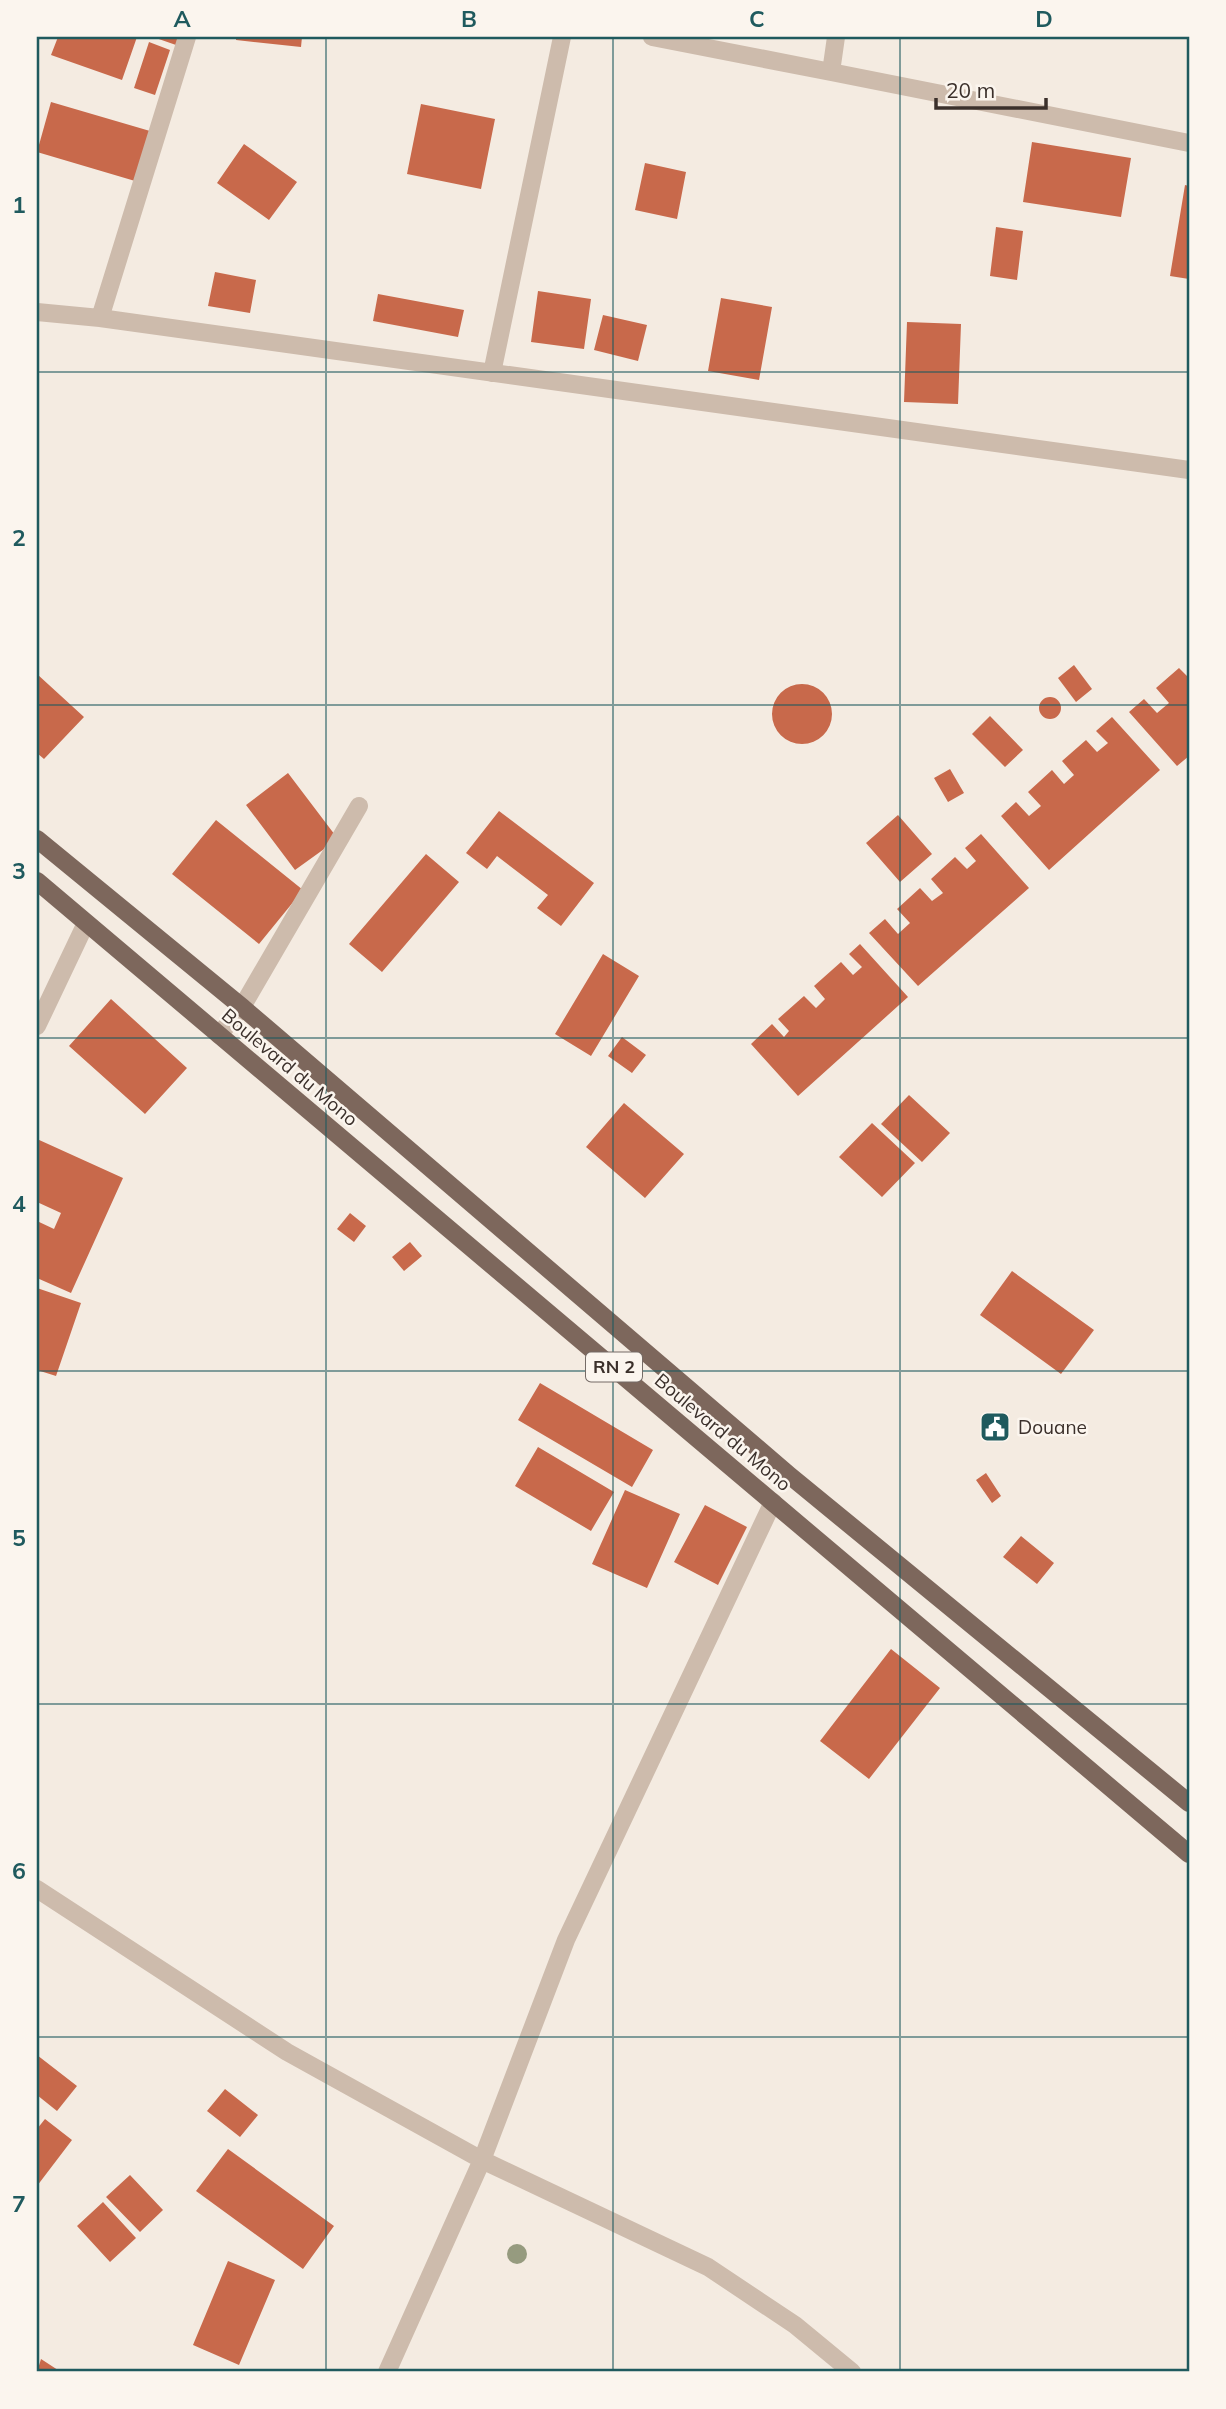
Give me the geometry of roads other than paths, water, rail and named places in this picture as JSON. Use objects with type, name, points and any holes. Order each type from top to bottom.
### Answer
[{"type":"main road","name":"Boulevard du Mono","points":[[37,839],[242,1007],[789,1475],[1189,1803]]},
{"type":"main road","name":"Boulevard du Mono","points":[[37,881],[1189,1854]]},
{"type":"street","points":[[100,318],[187,37]]},
{"type":"street","points":[[492,373],[562,37]]},
{"type":"street","points":[[652,37],[1189,143]]},
{"type":"street","points":[[831,72],[836,37]]},
{"type":"street","points":[[37,312],[100,318],[1189,470]]},
{"type":"street","points":[[219,1035],[242,1007],[359,806]]},
{"type":"street","points":[[37,1026],[86,923]]},
{"type":"street","points":[[387,2372],[482,2160],[566,1940],[773,1502]]},
{"type":"street","points":[[37,1889],[287,2052],[482,2160],[708,2267],[794,2325],[852,2372]]},
{"type":"place","name":"Douane","points":[[995,1427]]}]
